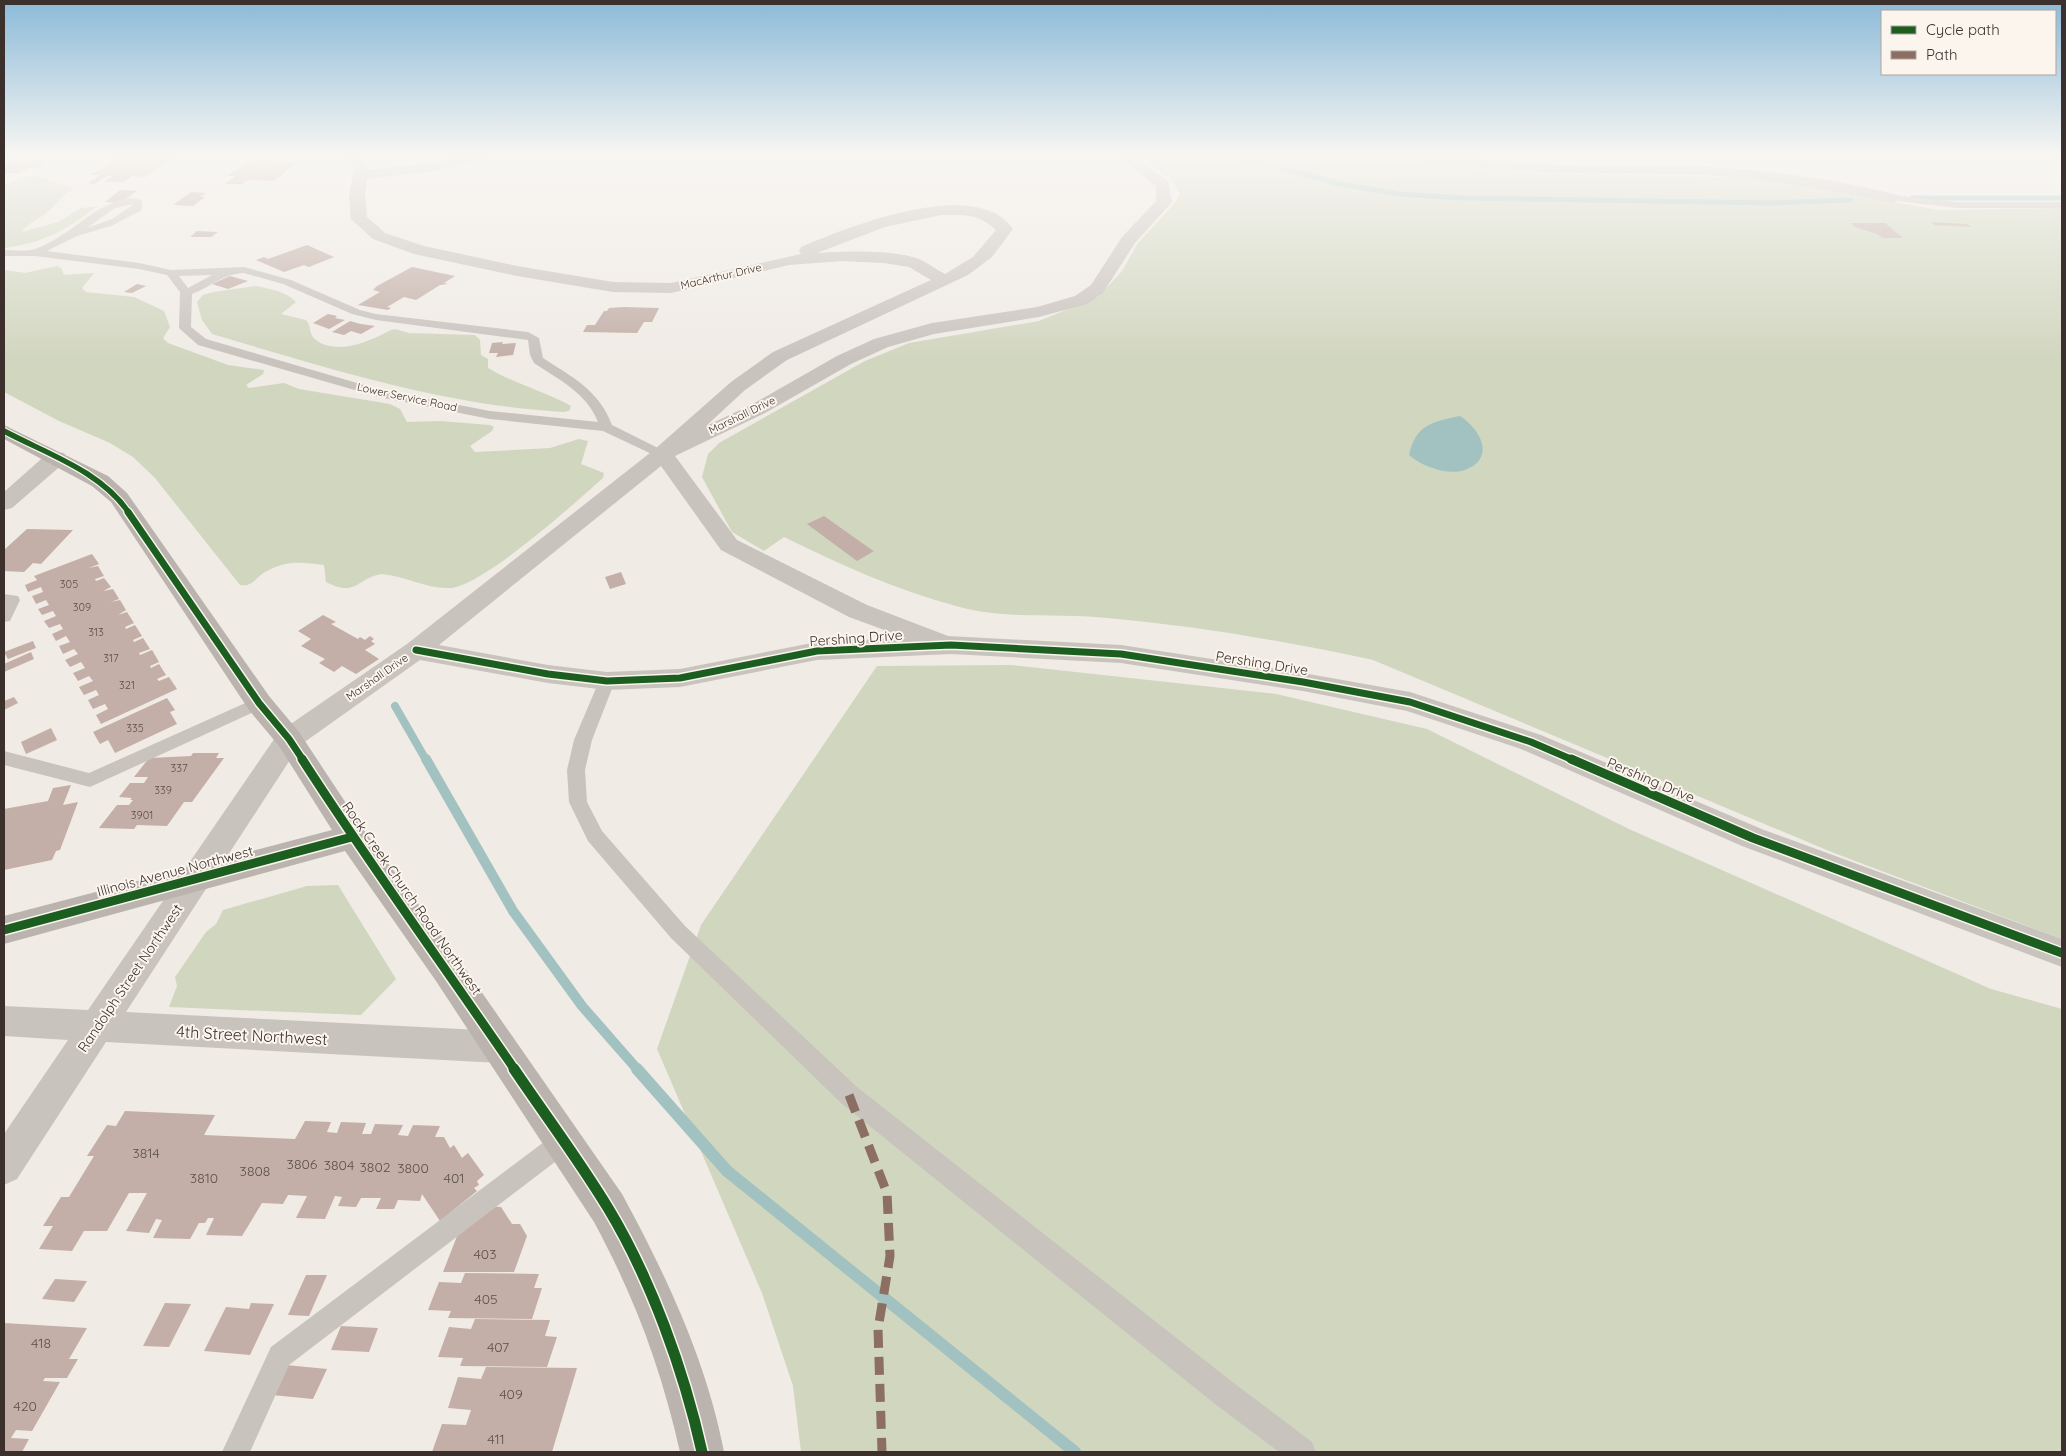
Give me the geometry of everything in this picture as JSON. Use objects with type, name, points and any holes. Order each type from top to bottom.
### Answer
[{"type":"street","name":"MacArthur Drive","points":[[365,224],[379,236],[420,250],[517,271],[613,287],[671,288],[789,260],[842,256],[884,258],[914,264],[944,281]]},
{"type":"street","points":[[789,260],[846,234],[885,224]]},
{"type":"street","points":[[951,645],[858,611],[729,546],[663,454],[738,386],[780,356],[944,281],[976,264],[999,239],[1005,229],[1001,224]]},
{"type":"street","name":"Marshall Drive","points":[[289,739],[416,650],[663,454],[758,409],[844,360],[881,343],[932,329],[1038,312],[1081,300],[1097,290],[1128,240],[1143,224]]},
{"type":"street","name":"Rock Creek Church Road Northwest","points":[[4,431],[100,482],[119,498],[259,703],[289,739],[352,837],[500,1047],[608,1208],[649,1289],[693,1410],[702,1452]]},
{"type":"street","points":[[7,498],[56,458]]},
{"type":"street","name":"Pershing Drive","points":[[416,650],[548,674],[607,681],[680,678],[817,651],[951,645],[1121,654],[1303,682],[1410,702],[1531,742],[1752,838],[2062,953]]},
{"type":"street","name":"Randolph Street Northwest","points":[[4,1166],[289,739]]},
{"type":"street","name":"Illinois Avenue Northwest","points":[[4,930],[352,837]]},
{"type":"street","name":"4th Street Northwest","points":[[4,1020],[500,1047]]},
{"type":"lane","points":[[75,233],[85,224]]},
{"type":"lane","points":[[35,253],[75,233],[106,224]]},
{"type":"lane","points":[[4,252],[35,253],[139,266],[171,274],[228,269],[260,273],[288,282],[356,312],[376,317],[497,330],[533,338],[535,342],[534,354],[538,360],[587,393],[601,413],[606,427]]},
{"type":"lane","points":[[171,274],[186,292],[198,288],[228,269]]},
{"type":"lane","name":"Lower Service Road","points":[[186,292],[185,328],[202,342],[379,393],[490,414],[606,427],[663,454]]},
{"type":"lane","points":[[4,599],[12,600],[4,617]]},
{"type":"lane","points":[[607,681],[581,747],[576,770],[578,802],[596,836],[678,932],[849,1095],[1302,1452]]},
{"type":"lane","points":[[4,758],[90,780],[259,703]]},
{"type":"lane","points":[[236,1452],[280,1356],[564,1141]]},
{"type":"green space","points":[[4,224],[29,224],[22,232],[51,224],[72,224],[43,239],[4,248]]},
{"type":"green space","points":[[1156,224],[2062,224],[2062,939],[1834,853],[1373,660],[1274,640],[1174,625],[1107,618],[1012,615],[974,610],[934,600],[890,584],[784,537],[764,551],[732,532],[702,477],[708,454],[719,443],[865,361],[909,343],[1039,321],[1098,297],[1122,271],[1138,243]]},
{"type":"green space","points":[[57,266],[61,268],[64,275],[94,273],[82,288],[86,292],[134,297],[164,311],[170,327],[163,338],[168,343],[228,365],[264,370],[263,374],[246,385],[249,388],[284,383],[299,389],[390,404],[400,409],[407,422],[440,421],[490,425],[494,427],[492,431],[470,446],[475,452],[550,448],[579,439],[588,441],[581,464],[604,473],[603,478],[505,560],[464,584],[441,588],[382,574],[373,576],[350,588],[344,588],[326,582],[324,565],[288,563],[263,573],[252,583],[240,585],[155,478],[133,457],[110,443],[59,421],[4,392],[4,270],[25,273]]},
{"type":"green space","points":[[256,286],[277,291],[292,298],[296,302],[281,314],[306,320],[314,338],[323,344],[331,346],[340,347],[357,344],[395,329],[409,333],[475,335],[480,340],[481,355],[488,359],[488,368],[571,406],[569,411],[563,412],[473,402],[342,372],[212,334],[202,320],[197,302],[203,295]]},
{"type":"green space","points":[[1012,665],[1276,694],[1427,729],[1629,829],[1991,989],[2062,1009],[2062,1452],[801,1452],[793,1386],[762,1293],[657,1049],[701,925],[877,666]]},
{"type":"green space","points":[[338,885],[396,979],[361,1015],[169,1007],[177,986],[175,977],[206,932],[216,924],[223,910],[307,886]]},
{"type":"water","points":[[1460,416],[1474,428],[1482,443],[1483,451],[1481,458],[1475,465],[1458,472],[1443,471],[1420,463],[1409,455],[1416,437],[1426,427],[1441,420]]},
{"type":"building","points":[[1852,224],[1886,224],[1903,238],[1883,238],[1877,234],[1855,227]]},
{"type":"building","points":[[1966,224],[1971,227],[1934,225]]},
{"type":"building","points":[[197,231],[218,232],[211,237],[190,237]]},
{"type":"building","points":[[307,245],[334,257],[309,267],[304,265],[284,272],[256,260],[264,257],[268,259]]},
{"type":"building","points":[[412,267],[455,276],[444,283],[448,284],[440,285],[416,300],[404,297],[387,307],[391,308],[388,310],[358,305],[380,292],[373,290],[377,286]]},
{"type":"building","points":[[230,276],[248,281],[228,289],[212,284]]},
{"type":"building","points":[[137,284],[146,286],[132,293],[124,292]]},
{"type":"building","points":[[609,308],[659,308],[652,322],[644,322],[637,333],[583,332],[587,325],[595,325],[604,311],[607,311]]},
{"type":"building","points":[[328,314],[345,320],[329,329],[313,323]]},
{"type":"building","points":[[350,321],[375,326],[361,334],[351,331],[344,335],[332,332]]},
{"type":"building","points":[[503,342],[502,344],[516,343],[513,355],[496,357],[498,353],[489,353],[492,343]]},
{"type":"building","points":[[824,516],[874,551],[857,561],[807,524]]},
{"type":"building","points":[[27,529],[73,530],[41,564],[33,563],[24,572],[4,571],[4,550]]},
{"type":"building","points":[[92,554],[99,564],[89,568],[98,566],[104,576],[95,579],[96,581],[104,578],[111,587],[103,591],[113,589],[119,599],[111,602],[120,600],[126,610],[118,615],[127,612],[134,623],[125,627],[126,629],[135,625],[142,636],[133,640],[134,642],[143,638],[150,649],[139,653],[140,655],[152,650],[159,662],[150,666],[151,668],[159,664],[166,675],[157,679],[159,681],[169,677],[177,689],[101,724],[96,715],[108,709],[105,704],[93,709],[88,700],[99,695],[96,690],[84,695],[79,687],[93,681],[89,676],[78,681],[73,673],[85,668],[81,662],[70,667],[65,660],[78,654],[74,649],[63,654],[59,646],[70,642],[66,636],[56,641],[52,634],[63,629],[60,624],[49,628],[44,621],[56,616],[53,611],[42,615],[38,609],[49,605],[46,600],[36,604],[32,596],[43,592],[41,587],[28,592],[25,585],[37,580],[34,576]]},
{"type":"building","points":[[621,572],[626,584],[610,589],[605,577]]},
{"type":"building","points":[[323,615],[336,622],[331,624],[358,639],[360,637],[365,640],[370,636],[374,639],[371,641],[375,644],[365,650],[379,659],[356,674],[342,666],[334,672],[319,663],[325,659],[301,646],[311,639],[298,631]]},
{"type":"building","points":[[33,641],[36,648],[8,659],[4,652]]},
{"type":"building","points":[[31,652],[34,659],[4,672],[4,664]]},
{"type":"building","points":[[14,697],[18,703],[4,710],[4,701]]},
{"type":"building","points":[[167,698],[175,710],[170,712],[177,724],[115,753],[108,740],[100,744],[93,732]]},
{"type":"building","points":[[51,728],[57,740],[26,754],[21,742]]},
{"type":"building","points":[[193,753],[219,753],[216,758],[224,758],[192,802],[184,802],[167,826],[137,825],[134,829],[99,828],[117,805],[129,805],[133,800],[130,800],[132,798],[119,797],[130,783],[144,783],[148,777],[134,777],[149,758],[191,756]]},
{"type":"building","points":[[71,785],[63,805],[78,802],[60,850],[56,851],[52,860],[4,870],[4,809],[48,801],[53,788]]},
{"type":"building","points":[[125,1111],[215,1115],[204,1135],[295,1139],[305,1121],[331,1122],[327,1132],[337,1133],[341,1122],[366,1123],[362,1134],[371,1134],[375,1124],[403,1125],[398,1135],[408,1136],[413,1125],[440,1126],[435,1137],[444,1137],[450,1148],[454,1145],[462,1158],[468,1153],[484,1175],[477,1181],[479,1185],[474,1188],[477,1191],[440,1221],[422,1194],[420,1201],[398,1200],[394,1209],[376,1209],[381,1198],[361,1198],[356,1207],[338,1206],[342,1197],[335,1196],[325,1219],[296,1218],[307,1196],[288,1195],[283,1204],[262,1203],[242,1236],[206,1235],[214,1218],[208,1218],[205,1223],[199,1223],[190,1239],[153,1238],[162,1220],[156,1219],[149,1233],[126,1231],[147,1193],[129,1193],[107,1231],[84,1231],[72,1251],[39,1249],[53,1226],[43,1226],[61,1197],[69,1197],[94,1156],[87,1156],[107,1125],[116,1126]]},
{"type":"building","points":[[483,1206],[501,1207],[512,1224],[520,1224],[527,1236],[514,1272],[443,1272],[461,1226]]},
{"type":"building","points":[[465,1273],[539,1274],[534,1288],[542,1288],[532,1319],[448,1318],[451,1311],[428,1310],[439,1282],[461,1283]]},
{"type":"building","points":[[306,1275],[327,1275],[309,1316],[288,1315]]},
{"type":"building","points":[[55,1279],[87,1281],[74,1302],[42,1299]]},
{"type":"building","points":[[165,1303],[191,1304],[169,1347],[143,1346]]},
{"type":"building","points":[[251,1303],[274,1304],[250,1355],[204,1351],[226,1307],[249,1309]]},
{"type":"building","points":[[475,1319],[550,1320],[545,1336],[557,1337],[547,1367],[460,1366],[463,1358],[438,1357],[449,1327],[471,1329]]},
{"type":"building","points":[[4,1323],[87,1328],[69,1359],[78,1359],[67,1378],[45,1378],[43,1381],[60,1382],[32,1431],[16,1430],[11,1438],[29,1439],[22,1452],[4,1452]]},
{"type":"building","points":[[341,1326],[378,1328],[369,1352],[331,1350]]},
{"type":"building","points":[[286,1365],[327,1369],[313,1399],[272,1395]]},
{"type":"building","points":[[486,1367],[577,1368],[552,1452],[432,1452],[442,1424],[466,1425],[471,1410],[448,1408],[458,1377],[481,1379]]},
{"type":"waterway","points":[[395,706],[426,760]]},
{"type":"waterway","points":[[426,759],[513,911],[582,1006],[638,1070]]},
{"type":"waterway","points":[[637,1069],[727,1171],[1075,1452]]},
{"type":"marked path","points":[[849,1095],[887,1193],[890,1256],[878,1329],[882,1452]]},
{"type":"cycle path","points":[[4,431],[100,481],[119,498],[259,703],[289,739],[352,837],[448,971],[608,1208],[629,1247],[668,1334],[693,1411],[702,1452]]},
{"type":"cycle path","points":[[416,650],[548,674],[607,681],[680,678],[817,651],[951,645],[1121,654],[1303,682],[1410,702],[1531,742],[1753,838],[2062,953]]},
{"type":"cycle path","points":[[4,930],[352,837]]}]
